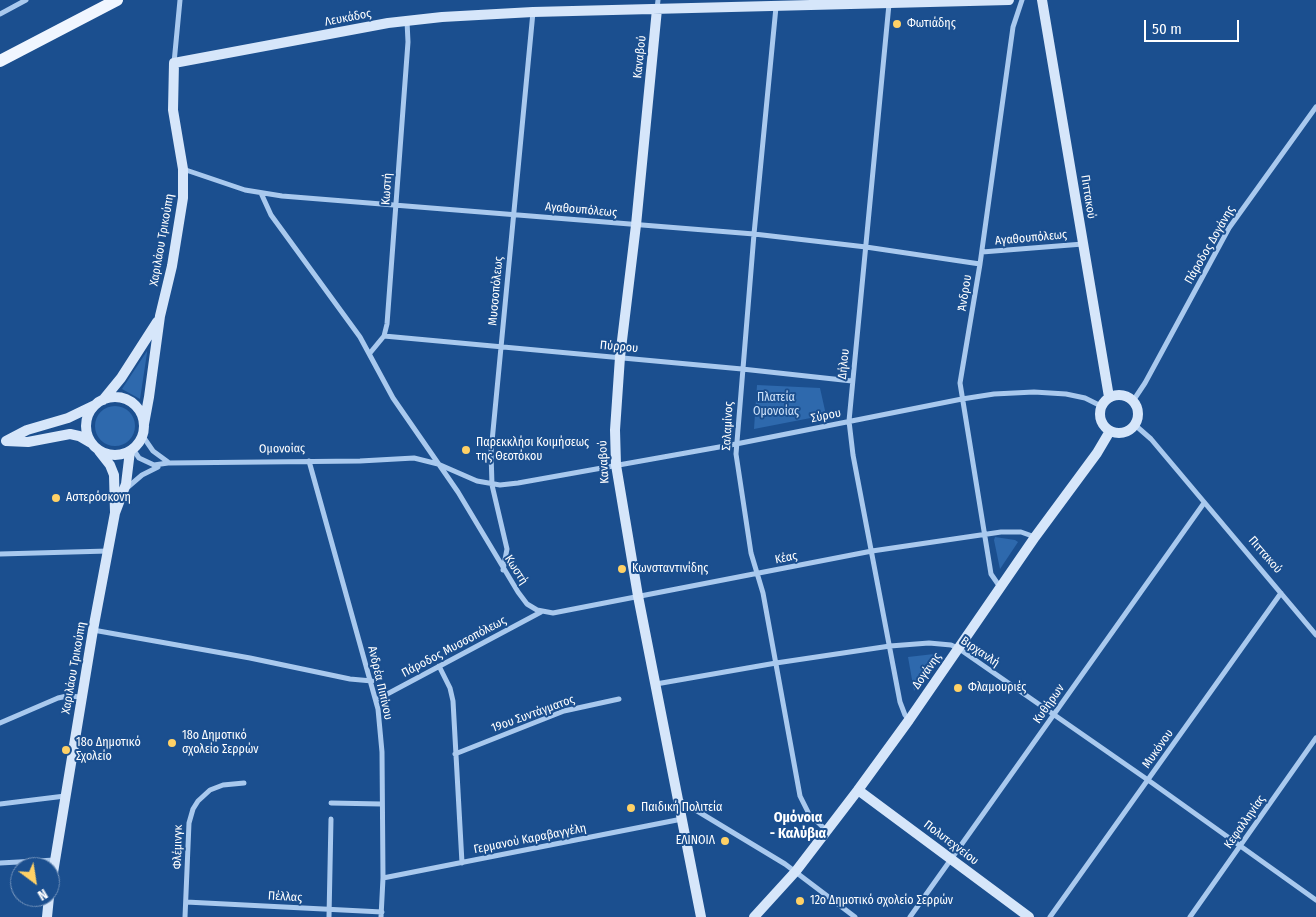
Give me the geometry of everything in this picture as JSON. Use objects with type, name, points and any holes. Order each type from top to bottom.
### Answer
[{"type":"main road","points":[[0,61],[117,0]]},
{"type":"street","points":[[0,14],[26,0]]},
{"type":"street","name":"Χαριλάου Τρικούπη","points":[[144,424],[160,316],[182,214],[183,169],[173,110],[174,63],[180,0]]},
{"type":"street","name":"Λευκάδος","points":[[174,63],[406,20],[658,4],[776,7],[1009,0]]},
{"type":"street","name":"Άνδρου","points":[[1000,588],[992,574],[962,399],[961,376],[982,252],[1013,28],[1022,0]]},
{"type":"street","name":"Πιττακού","points":[[1042,0],[1109,398]]},
{"type":"street","name":"Καναβού","points":[[658,4],[636,225],[620,357],[616,423],[616,465],[638,596],[702,917]]},
{"type":"street","name":"Δήλου","points":[[890,4],[849,421],[853,455],[900,702],[909,720]]},
{"type":"street","name":"Σαλαμίνος","points":[[776,7],[742,369],[736,444],[737,464],[748,533],[776,663],[800,796],[809,814],[827,831]]},
{"type":"street","name":"Μυσσοπόλεως","points":[[503,570],[507,554],[506,544],[492,485],[491,452],[533,12]]},
{"type":"street","name":"Κωστή","points":[[384,336],[387,324],[408,42],[406,20]]},
{"type":"street","name":"Πάροδος Δογάνης","points":[[1133,401],[1145,383],[1229,228],[1316,107]]},
{"type":"street","name":"Αγαθουπόλεως","points":[[183,169],[261,194],[754,234],[866,247],[980,264]]},
{"type":"street","name":"Κωστή","points":[[261,194],[271,215],[342,310],[370,353],[391,393],[468,508],[503,570],[524,600],[532,608],[541,612]]},
{"type":"street","name":"Αγαθουπόλεως","points":[[982,252],[1083,244]]},
{"type":"street","points":[[115,513],[114,474],[110,465],[95,447],[86,428],[90,411],[121,378],[160,316]]},
{"type":"street","points":[[370,353],[384,336]]},
{"type":"street","name":"Πύρρου","points":[[384,336],[620,357],[852,382]]},
{"type":"street","name":"Σύρου","points":[[438,464],[467,478],[492,485],[518,484],[994,394],[1052,392],[1081,396],[1101,406]]},
{"type":"street","points":[[1122,395],[1133,401],[1138,412],[1135,425],[1126,432],[1115,433],[1110,431],[1100,421],[1101,406],[1109,398],[1122,395]]},
{"type":"street","points":[[112,398],[121,398],[130,402],[136,407],[144,424],[142,435],[131,450],[117,455],[104,453],[82,437],[70,434],[28,442],[3,442],[27,430],[68,418],[99,402],[112,398]]},
{"type":"street","name":"Πιττακού","points":[[1135,425],[1144,432],[1316,635]]},
{"type":"street","name":"Δογάνης","points":[[754,917],[796,871],[858,790],[909,720],[1035,537],[1097,453],[1110,431]]},
{"type":"street","points":[[142,435],[152,451],[168,463]]},
{"type":"street","name":"Χαριλάου Τρικούπη","points":[[55,857],[93,630],[115,513],[124,494],[131,450]]},
{"type":"street","name":"Ομονοίας","points":[[131,450],[137,457],[154,465],[168,463],[360,461],[414,458],[438,464]]},
{"type":"street","name":"Ανδρέα Πιπίνου","points":[[309,462],[376,700],[381,735],[381,915]]},
{"type":"street","points":[[124,494],[138,478],[153,468],[168,463]]},
{"type":"street","name":"Κυθήρων","points":[[910,917],[1204,503]]},
{"type":"street","name":"Κέας","points":[[541,612],[554,613],[872,551],[1015,531],[1035,537]]},
{"type":"street","points":[[0,554],[108,551]]},
{"type":"street","name":"Μυκόνου","points":[[1050,917],[1281,593]]},
{"type":"street","name":"Πάροδος Μυσσοπόλεως","points":[[376,700],[541,612]]},
{"type":"street","points":[[93,630],[250,658],[330,676],[372,682]]},
{"type":"street","name":"Βιρχανλή","points":[[656,684],[890,646],[941,644],[958,648],[1316,900]]},
{"type":"street","points":[[439,666],[450,688],[453,700],[462,863]]},
{"type":"street","points":[[0,723],[58,698],[67,696],[82,697]]},
{"type":"street","name":"19ου Συντάγματος","points":[[455,754],[564,711],[619,700]]},
{"type":"street","name":"Κεφαλληνίας","points":[[1190,917],[1316,738]]},
{"type":"street","name":"Φλέμινγκ","points":[[185,917],[189,822],[193,809],[198,801],[210,790],[223,785],[244,783]]},
{"type":"street","name":"Πολυτεχνείου","points":[[858,790],[1029,917]]},
{"type":"street","points":[[0,804],[65,796]]},
{"type":"street","points":[[678,799],[796,871],[855,917]]},
{"type":"street","points":[[331,803],[381,804]]},
{"type":"street","points":[[329,917],[331,819]]},
{"type":"street","name":"Γερμανού Καραβαγγέλη","points":[[382,878],[682,819]]},
{"type":"street","name":"Πέλλας","points":[[186,902],[329,909],[381,915]]},
{"type":"green space","points":[[147,351],[147,353],[140,399],[122,389]]},
{"type":"green space","name":"Πλατεία Ομονοίας","points":[[757,385],[820,388],[826,415],[754,429]]},
{"type":"green space","points":[[119,406],[126,409],[132,415],[135,426],[134,434],[126,443],[119,446],[111,446],[104,443],[96,434],[95,422],[98,415],[107,407]]},
{"type":"green space","points":[[995,537],[1018,542],[1000,569],[994,540]]},
{"type":"green space","points":[[934,654],[939,657],[914,691],[908,657]]},
{"type":"place","name":"Φωτιάδης","points":[[897,24]]},
{"type":"place","name":"Παρεκκλήσι Κοιμήσεως της Θεοτόκου","points":[[466,450]]},
{"type":"place","name":"Αστερόσκονη","points":[[56,498]]},
{"type":"place","name":"Κωνσταντινίδης","points":[[622,569]]},
{"type":"place","name":"Φλαμουριές","points":[[958,688]]},
{"type":"place","name":"18ο Δημοτικό σχολείο Σερρών","points":[[172,743]]},
{"type":"place","name":"18ο Δημοτικό Σχολείο","points":[[66,750]]},
{"type":"place","name":"Παιδική Πολιτεία","points":[[631,808]]},
{"type":"place","name":"ΕΛΙΝΟΙΛ","points":[[725,841]]},
{"type":"place","name":"12ο Δημοτικό σχολείο Σερρών","points":[[800,901]]},
{"type":"district","name":"Ομόνοια - Καλύβια","points":[[798,826]]}]
